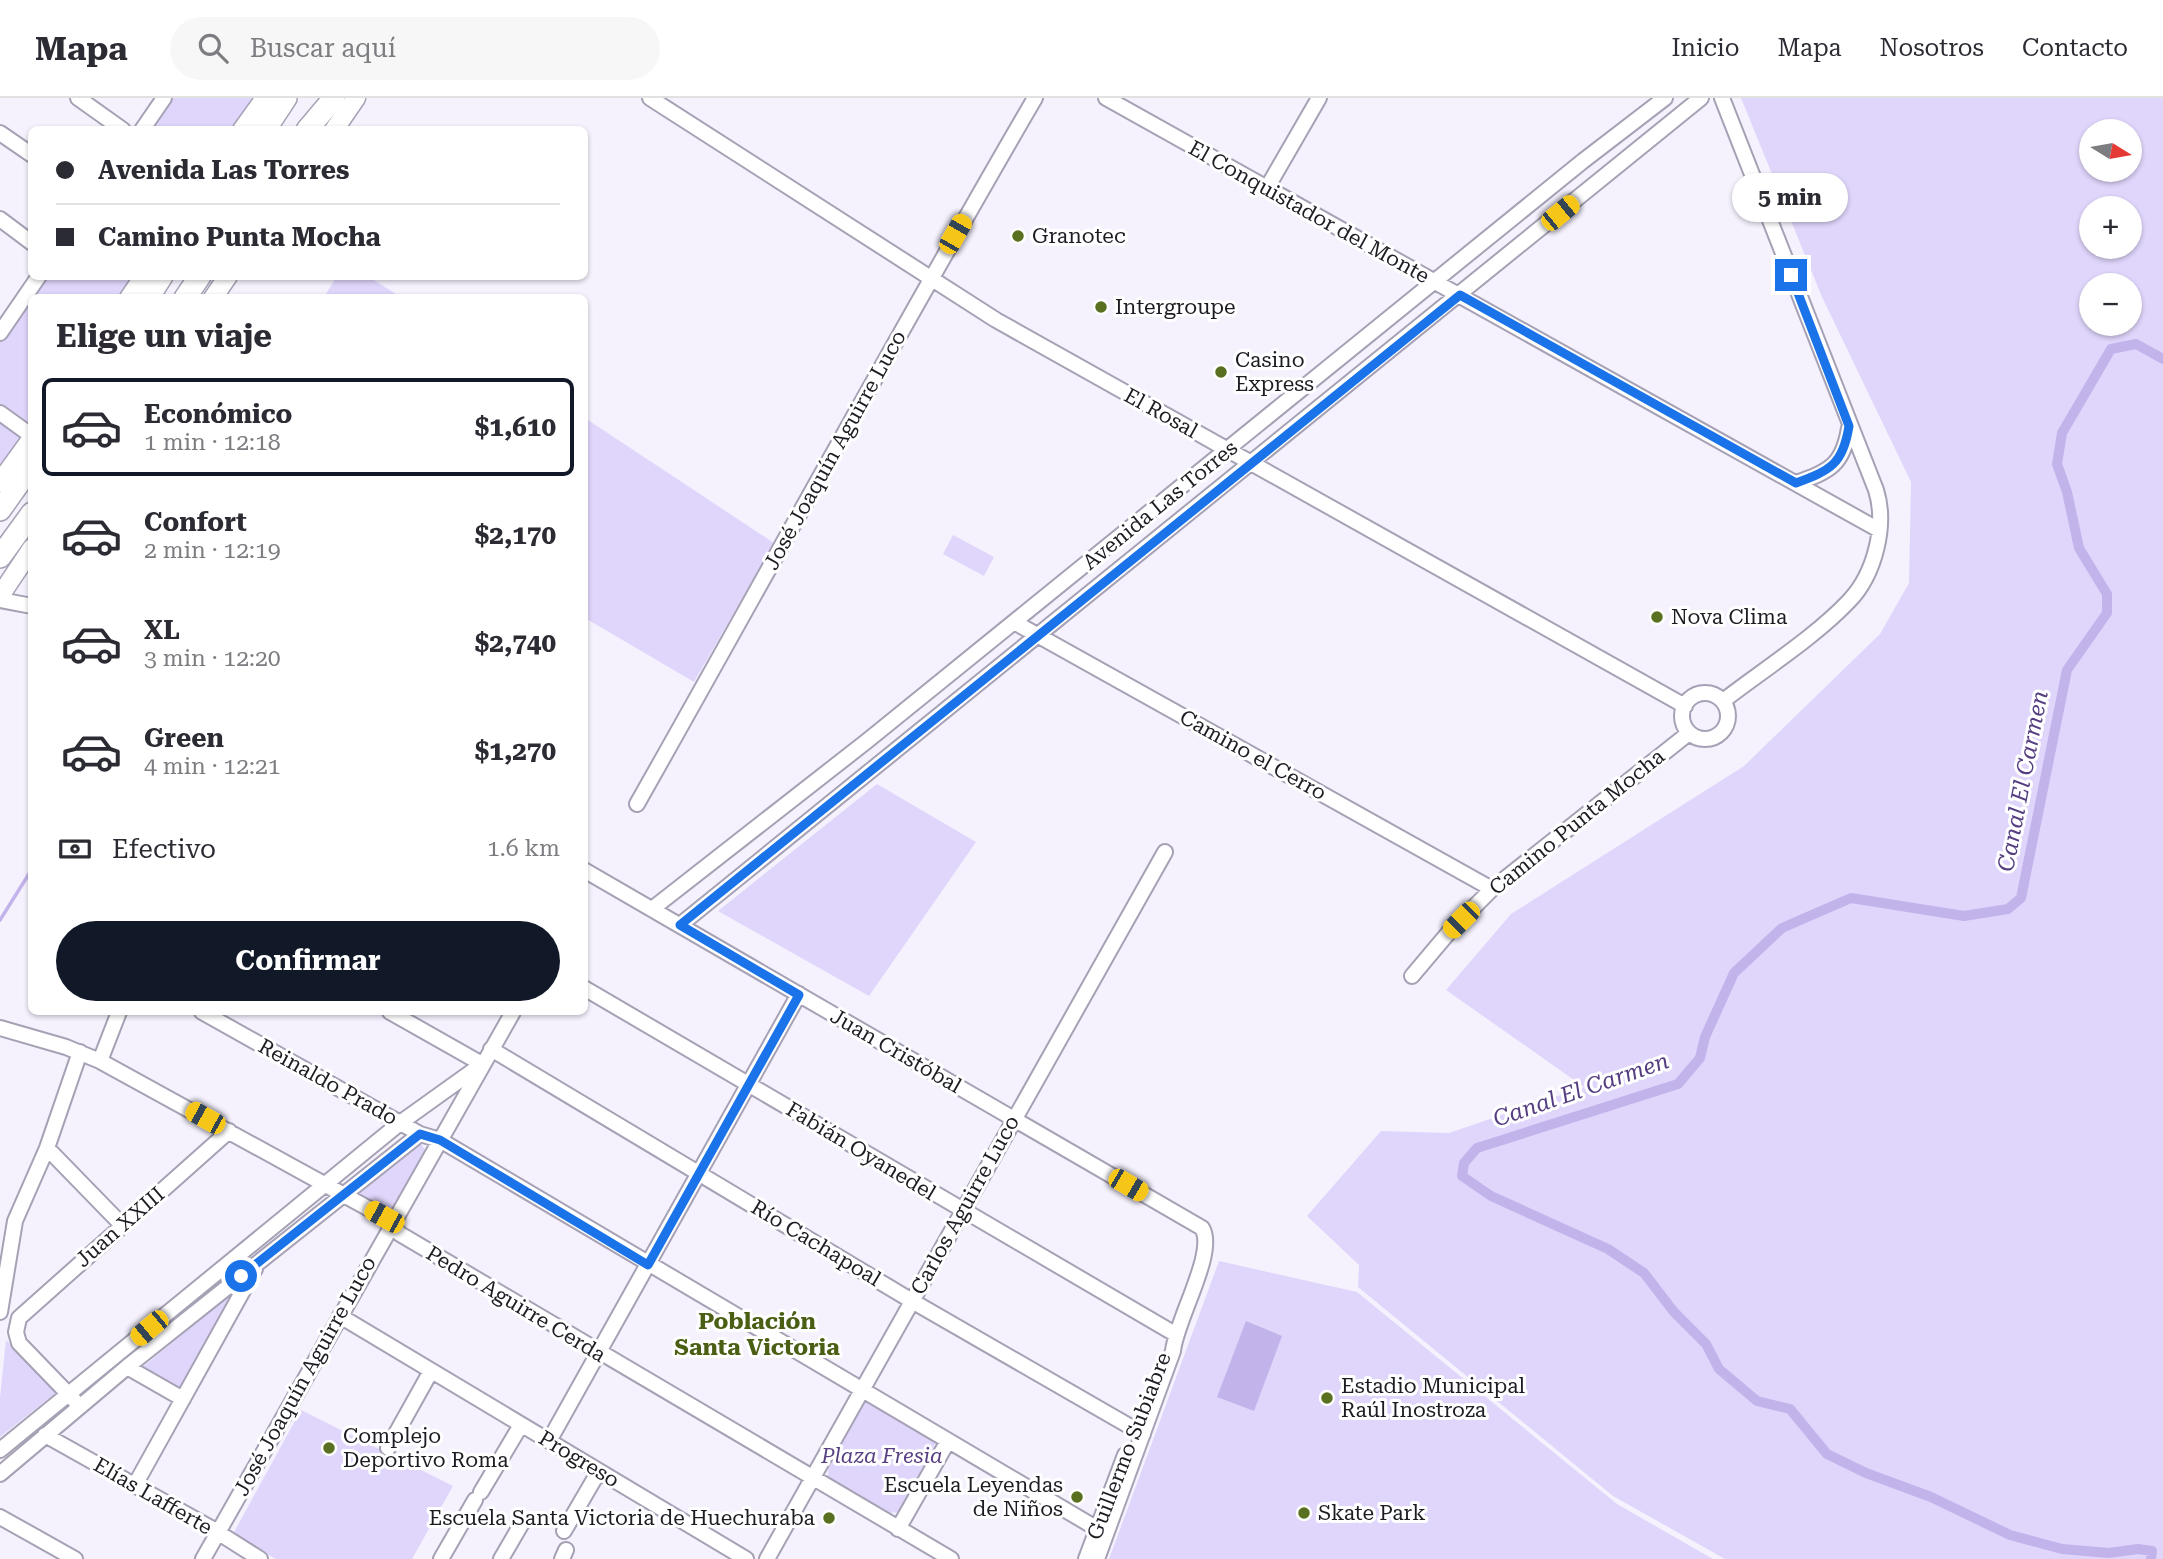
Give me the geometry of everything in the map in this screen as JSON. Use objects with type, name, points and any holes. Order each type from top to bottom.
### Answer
[{"type":"highway","points":[[268,126],[286,98]]},
{"type":"highway","points":[[308,126],[325,98]]},
{"type":"highway","points":[[309,126],[334,98]]},
{"type":"highway","points":[[0,510],[28,471]]},
{"type":"highway","points":[[0,557],[28,518]]},
{"type":"main road","points":[[245,126],[265,98]]},
{"type":"main road","points":[[337,126],[356,98]]},
{"type":"main road","points":[[0,482],[28,443]]},
{"type":"main road","points":[[0,598],[28,554]]},
{"type":"street","points":[[79,98],[118,126]]},
{"type":"street","points":[[145,126],[164,98]]},
{"type":"street","name":"El Rosal","points":[[650,98],[929,280],[1251,464],[1685,706]]},
{"type":"street","name":"José Joaquín Aguirre Luco","points":[[637,804],[929,280],[1035,98]]},
{"type":"street","name":"El Conquistador del Monte","points":[[1106,98],[1879,530]]},
{"type":"street","points":[[1267,188],[1319,98]]},
{"type":"street","name":"Avenida Las Torres","points":[[652,909],[867,741],[1436,282],[1583,160],[1665,98]]},
{"type":"street","name":"Avenida Las Torres","points":[[680,925],[1701,98]]},
{"type":"street","points":[[1722,98],[1880,502],[1879,530],[1867,575],[1849,601],[1723,701]]},
{"type":"street","points":[[0,133],[28,152]]},
{"type":"street","points":[[0,219],[28,240]]},
{"type":"street","points":[[0,332],[36,280]]},
{"type":"street","points":[[0,306],[12,315]]},
{"type":"street","points":[[0,414],[28,434]]},
{"type":"street","points":[[1796,483],[1834,465],[1845,450],[1849,426]]},
{"type":"street","points":[[0,598],[28,605]]},
{"type":"street","name":"Camino el Cerro","points":[[1014,622],[1492,889]]},
{"type":"street","points":[[921,729],[916,715],[930,689]]},
{"type":"street","points":[[1710,694],[1723,701],[1728,716],[1723,730],[1710,739],[1689,733],[1682,720],[1685,706],[1695,695],[1710,694]]},
{"type":"street","name":"Camino Punta Mocha","points":[[1412,976],[1450,931],[1492,889],[1689,733]]},
{"type":"street","points":[[867,741],[870,752],[883,761]]},
{"type":"street","name":"Carlos Aguirre Luco","points":[[767,1559],[1165,852]]},
{"type":"street","name":"Juan Cristóbal","points":[[588,877],[680,925],[1202,1228],[1206,1235]]},
{"type":"street","name":"Fabián Oyanedel","points":[[588,990],[1175,1335]]},
{"type":"street","points":[[549,1441],[799,995]]},
{"type":"street","points":[[100,1061],[118,1015]]},
{"type":"street","name":"Reinaldo Prado","points":[[207,1015],[420,1134],[440,1140],[1102,1531]]},
{"type":"street","points":[[0,1450],[400,1122],[482,1064],[395,1015]]},
{"type":"street","name":"José Joaquín Aguirre Luco","points":[[202,1559],[511,1015]]},
{"type":"street","name":"Pedro Aguirre Cerda","points":[[0,1028],[80,1052],[100,1061],[344,1195],[391,1225],[400,1234],[598,1353],[951,1559]]},
{"type":"street","name":"Río Cachapoal","points":[[491,1049],[912,1301],[1138,1432]]},
{"type":"street","points":[[0,1312],[15,1221],[47,1148],[80,1052]]},
{"type":"street","name":"Juan XXIII","points":[[69,1395],[19,1343],[17,1327],[24,1312],[229,1131]]},
{"type":"street","points":[[0,1474],[127,1367],[420,1134]]},
{"type":"street","points":[[47,1148],[122,1225]]},
{"type":"street","name":"Guillermo Subiabre","points":[[1086,1559],[1102,1531],[1138,1432],[1173,1351],[1175,1335],[1206,1252],[1206,1235]]},
{"type":"street","points":[[135,1485],[260,1261]]},
{"type":"street","name":"Progreso","points":[[340,1316],[746,1559]]},
{"type":"street","points":[[127,1367],[183,1399]]},
{"type":"street","points":[[388,1448],[431,1371]]},
{"type":"street","points":[[69,1395],[80,1406]]},
{"type":"street","points":[[441,1559],[521,1425]]},
{"type":"street","name":"Elías Lafferte","points":[[45,1435],[260,1559]]},
{"type":"street","points":[[898,1529],[948,1441]]},
{"type":"street","points":[[564,1531],[599,1471]]},
{"type":"street","points":[[0,1517],[75,1559]]},
{"type":"street","points":[[500,1559],[522,1523]]},
{"type":"street","name":"Guillermo Subiabre","points":[[1097,1559],[1102,1531]]},
{"type":"green space","points":[[170,98],[255,98],[235,126],[151,126]]},
{"type":"green space","points":[[1741,98],[2163,98],[2163,1559],[1725,1559],[1613,1496],[1358,1287],[1359,1265],[1307,1216],[1381,1131],[1449,1133],[1584,1087],[1446,990],[1511,914],[1744,766],[1880,634],[1909,583],[1911,482],[1822,297]]},
{"type":"green space","points":[[42,280],[133,280],[122,294],[32,294]]},
{"type":"green space","points":[[335,280],[374,280],[396,294],[326,294]]},
{"type":"green space","points":[[28,300],[28,427],[0,468],[0,339]]},
{"type":"green space","points":[[588,420],[774,543],[694,682],[588,620]]},
{"type":"green space","points":[[953,535],[994,557],[984,576],[943,554]]},
{"type":"green space","points":[[877,784],[976,842],[869,996],[718,911]]},
{"type":"green space","points":[[420,1142],[427,1153],[388,1214],[355,1193]]},
{"type":"green space","name":"Estadio Municipal Raúl Inostroza","points":[[1219,1261],[1357,1292],[1617,1504],[1713,1559],[1109,1559]]},
{"type":"green space","points":[[243,1284],[183,1391],[138,1371]]},
{"type":"green space","points":[[6,1340],[58,1391],[0,1437],[0,1398]]},
{"type":"green space","name":"Plaza Fresia","points":[[872,1402],[934,1437],[935,1445],[898,1512],[889,1513],[828,1477],[828,1468],[865,1403]]},
{"type":"green space","name":"Complejo Deportivo Roma","points":[[301,1410],[453,1486],[412,1559],[276,1559],[235,1537],[234,1532]]},
{"type":"shaded area","points":[[1246,1321],[1282,1336],[1254,1411],[1217,1397]]},
{"type":"waterway","name":"Canal El Carmen","points":[[2151,1559],[2152,1551],[2138,1549],[2109,1553],[2062,1549],[2010,1535],[1931,1497],[1866,1473],[1827,1454],[1790,1409],[1757,1401],[1719,1369],[1706,1344],[1674,1312],[1644,1273],[1608,1249],[1491,1196],[1462,1176],[1464,1163],[1477,1148],[1678,1084],[1700,1058],[1705,1037],[1734,973],[1782,928],[1851,898],[1964,916],[2008,909],[2021,898],[2067,670],[2107,613],[2107,594],[2079,548],[2067,492],[2057,464],[2062,433],[2111,349],[2136,344],[2163,359]]},
{"type":"waterway","points":[[0,920],[28,875]]},
{"type":"place","name":"Granotec","points":[[1018,236]]},
{"type":"place","name":"Intergroupe","points":[[1101,307]]},
{"type":"place","name":"Casino Express","points":[[1221,372]]},
{"type":"place","name":"Nova Clima","points":[[1657,617]]},
{"type":"place","name":"Estadio Municipal Raúl Inostroza","points":[[1327,1398]]},
{"type":"place","name":"Complejo Deportivo Roma","points":[[329,1448]]},
{"type":"place","name":"Escuela Leyendas de Niños","points":[[1077,1497]]},
{"type":"place","name":"Skate Park","points":[[1304,1513]]},
{"type":"place","name":"Escuela Santa Victoria de Huechuraba","points":[[829,1518]]},
{"type":"district","name":"Población Santa Victoria","points":[[757,1334]]},
{"type":"route","points":[[241,1276],[420,1134],[440,1140],[648,1265],[799,995],[680,925],[1460,295],[1796,483],[1821,474],[1834,465],[1845,450],[1849,426],[1791,275]]}]
